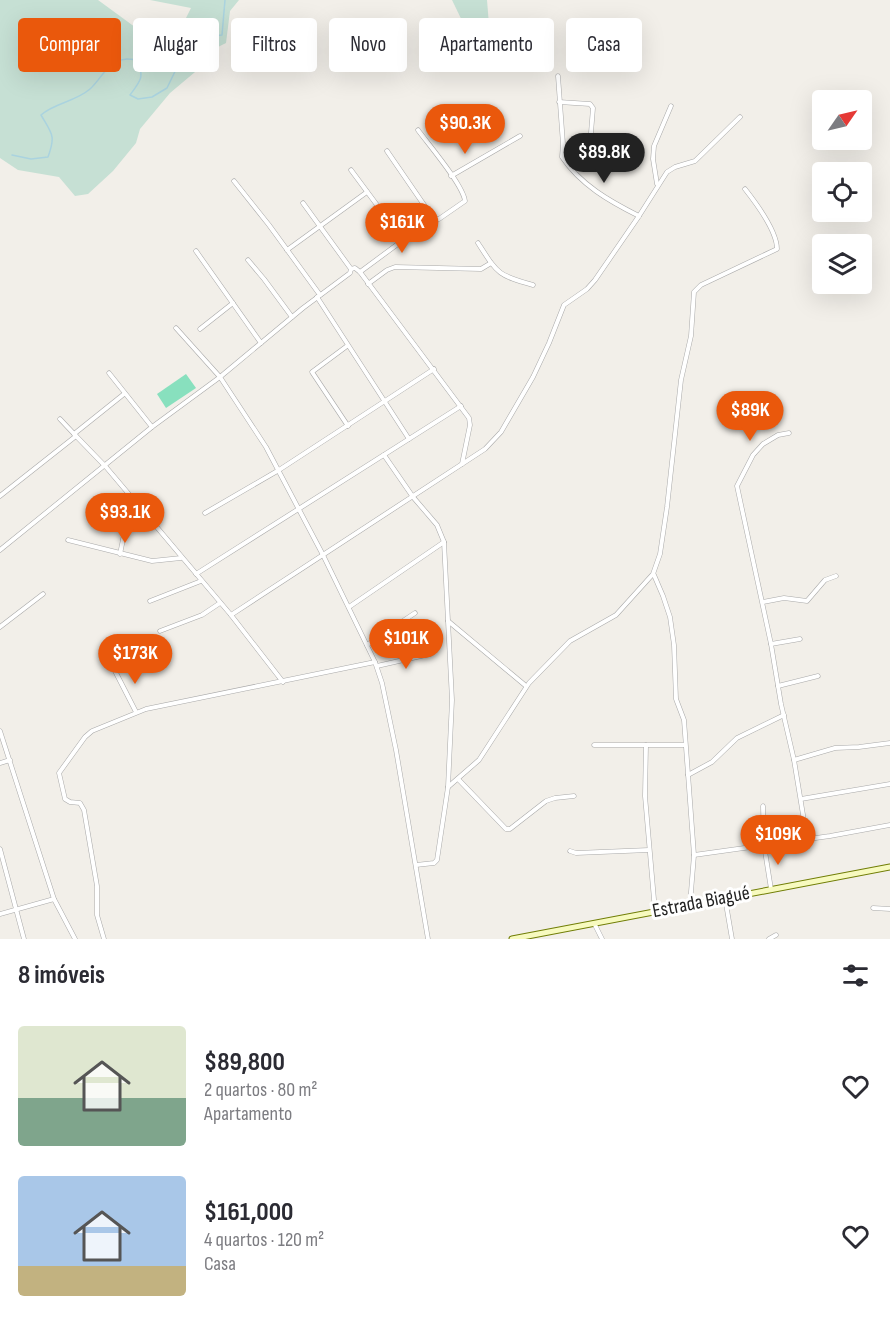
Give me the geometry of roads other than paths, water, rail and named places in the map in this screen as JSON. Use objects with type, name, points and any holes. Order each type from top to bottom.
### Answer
[{"type":"main road","name":"Estrada Biagué","points":[[512,939],[890,867]]},
{"type":"street","points":[[558,76],[563,144],[561,154],[588,187],[639,216]]},
{"type":"street","points":[[559,102],[590,104],[593,108],[590,145],[571,168]]},
{"type":"street","points":[[657,184],[653,159],[654,146],[670,106]]},
{"type":"street","points":[[231,615],[485,449],[501,432],[536,371],[564,305],[591,285],[639,216],[657,184],[670,169],[695,161],[740,117]]},
{"type":"street","points":[[360,272],[433,218],[439,219],[465,201],[465,197],[418,130]]},
{"type":"street","points":[[451,176],[520,136]]},
{"type":"street","points":[[387,151],[433,218]]},
{"type":"street","points":[[351,170],[403,240]]},
{"type":"street","points":[[234,181],[287,250],[409,439]]},
{"type":"street","points":[[448,787],[484,753],[526,686],[570,641],[616,615],[653,574],[660,554],[666,516],[681,380],[691,336],[694,292],[701,285],[777,249],[777,243],[766,220],[745,189]]},
{"type":"street","points":[[287,250],[367,192]]},
{"type":"street","points":[[303,203],[351,269],[360,272],[469,417],[471,425],[462,465]]},
{"type":"street","points":[[478,243],[500,274],[508,279],[533,285]]},
{"type":"street","points":[[196,251],[261,342]]},
{"type":"street","points":[[248,260],[292,317]]},
{"type":"street","points":[[368,284],[395,267],[481,268],[491,263]]},
{"type":"street","points":[[0,550],[152,427],[220,376],[318,296],[347,276],[351,269]]},
{"type":"street","points":[[200,329],[233,303]]},
{"type":"street","points":[[176,328],[220,376],[279,470],[376,664],[396,750],[428,939]]},
{"type":"street","points":[[347,346],[312,372],[348,426]]},
{"type":"street","points":[[205,513],[279,470],[434,369]]},
{"type":"street","points":[[109,373],[152,427]]},
{"type":"street","points":[[0,496],[124,394]]},
{"type":"street","points":[[196,574],[461,406]]},
{"type":"street","points":[[60,419],[104,465],[231,615],[283,682]]},
{"type":"street","points":[[789,434],[778,435],[763,444],[753,455],[737,486],[795,760],[807,839]]},
{"type":"street","points":[[384,455],[413,497],[437,525],[444,542],[452,700],[448,787],[438,860],[434,863],[416,865]]},
{"type":"street","points":[[120,554],[126,525],[142,510]]},
{"type":"street","points":[[68,540],[157,561],[182,558]]},
{"type":"street","points":[[348,607],[444,542]]},
{"type":"street","points":[[653,574],[670,617],[675,695],[684,720],[694,855],[690,904]]},
{"type":"street","points":[[763,602],[784,598],[807,601],[825,580],[836,576]]},
{"type":"street","points":[[150,602],[201,581]]},
{"type":"street","points":[[0,627],[43,594]]},
{"type":"street","points":[[160,631],[202,615],[220,603]]},
{"type":"street","points":[[367,645],[415,613]]},
{"type":"street","points":[[448,621],[526,686]]},
{"type":"street","points":[[771,644],[800,639]]},
{"type":"street","points":[[104,939],[97,915],[97,886],[84,810],[80,803],[65,799],[59,773],[85,737],[92,731],[136,712],[430,654]]},
{"type":"street","points":[[114,669],[136,712]]},
{"type":"street","points":[[778,686],[818,676]]},
{"type":"street","points":[[688,775],[712,762],[737,738],[784,715]]},
{"type":"street","points":[[0,731],[54,899],[75,939]]},
{"type":"street","points":[[795,760],[835,748],[890,742]]},
{"type":"street","points":[[594,745],[685,745]]},
{"type":"street","points":[[645,745],[645,796],[655,911]]},
{"type":"street","points":[[0,762],[10,759]]},
{"type":"street","points":[[458,779],[506,829],[510,829],[551,799],[574,796]]},
{"type":"street","points":[[801,798],[890,784]]},
{"type":"street","points":[[763,806],[764,845],[771,890]]},
{"type":"street","points":[[694,855],[890,825]]},
{"type":"street","points":[[0,849],[24,939]]},
{"type":"street","points":[[570,851],[576,853],[649,850]]},
{"type":"street","points":[[725,897],[732,939]]},
{"type":"street","points":[[0,914],[54,899]]},
{"type":"street","points":[[873,908],[890,909]]},
{"type":"street","points":[[595,925],[602,939]]},
{"type":"street","points":[[769,939],[776,936]]},
{"type":"waterway","points":[[12,155],[31,159],[48,157],[52,135],[41,115],[84,93],[115,62],[126,59],[138,60],[141,71],[140,79],[130,95],[138,99],[152,97],[167,88],[182,57],[198,38],[222,35],[225,0]]}]
